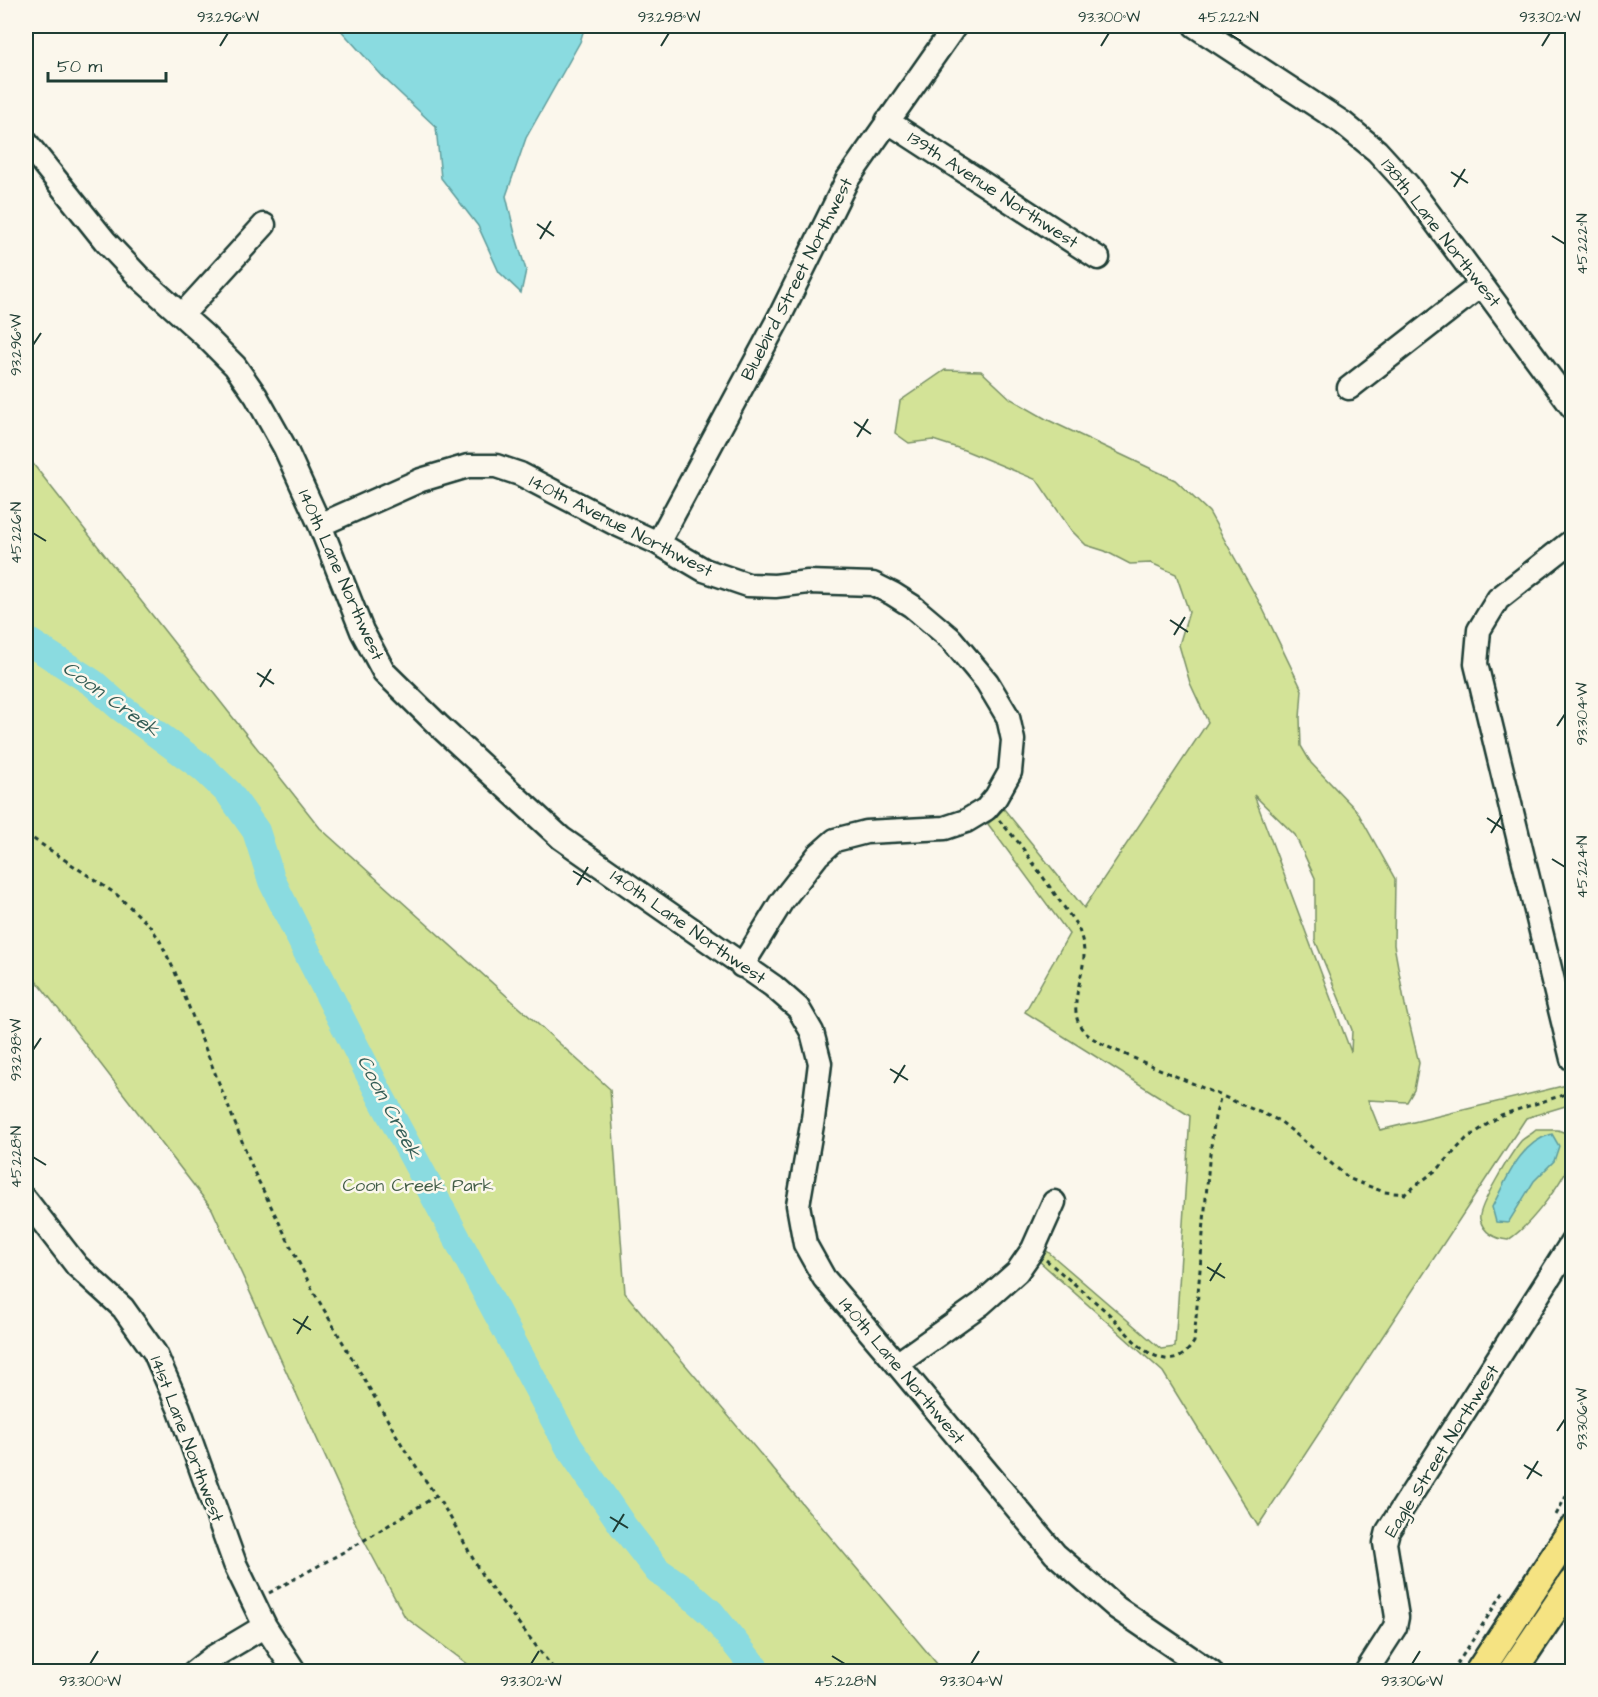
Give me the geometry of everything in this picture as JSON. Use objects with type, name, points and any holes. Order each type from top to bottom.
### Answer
[{"type":"main road","points":[[1479,1671],[1572,1530]]},
{"type":"main road","points":[[1512,1671],[1572,1583]]},
{"type":"street","name":"Bluebird Street Northwest","points":[[658,543],[780,316],[847,180],[955,26]]},
{"type":"street","name":"138th Lane Northwest","points":[[1195,26],[1343,123],[1377,151],[1408,185],[1481,285],[1571,400]]},
{"type":"street","name":"139th Avenue Northwest","points":[[887,121],[1098,258]]},
{"type":"street","name":"140th Lane Northwest","points":[[26,142],[105,241],[138,276],[235,366],[256,396],[285,448],[320,525],[362,631],[384,672],[561,838],[773,986],[798,1008],[812,1032],[820,1063],[798,1205],[805,1244],[824,1278],[1054,1554],[1117,1608],[1211,1671]]},
{"type":"street","points":[[182,315],[264,225]]},
{"type":"street","points":[[1349,388],[1481,285]]},
{"type":"street","name":"140th Avenue Northwest","points":[[320,525],[421,480],[468,466],[496,466],[520,474],[658,543],[704,570],[748,585],[775,586],[819,582],[873,584],[912,606],[951,639],[987,682],[1008,717],[1013,740],[1010,772],[991,803]]},
{"type":"street","points":[[1572,541],[1497,598],[1479,630],[1476,664],[1572,1059]]},
{"type":"street","points":[[742,966],[782,901],[818,855],[835,840],[866,832],[945,828],[966,822],[991,803]]},
{"type":"street","name":"141st Lane Northwest","points":[[26,1200],[77,1266],[123,1308],[154,1353],[179,1408],[235,1564],[265,1626],[295,1671]]},
{"type":"street","points":[[897,1364],[981,1304],[1017,1272],[1033,1249],[1054,1202]]},
{"type":"street","name":"Eagle Street Northwest","points":[[1366,1671],[1395,1626],[1396,1617],[1384,1543],[1388,1531],[1572,1242]]},
{"type":"street","points":[[194,1671],[265,1626]]},
{"type":"path","points":[[991,803],[1002,822],[1078,927],[1084,942],[1084,957],[1075,1002],[1079,1022],[1087,1034],[1108,1047],[1280,1121],[1350,1179],[1384,1192],[1405,1194],[1439,1168],[1466,1139],[1501,1115],[1572,1092]]},
{"type":"path","points":[[26,834],[116,894],[149,925],[159,939],[175,972],[255,1174],[312,1290],[405,1450],[436,1496],[483,1577],[556,1671]]},
{"type":"path","points":[[1033,1249],[1110,1315],[1146,1352],[1162,1359],[1174,1359],[1186,1355],[1194,1342],[1209,1161],[1215,1117],[1221,1095]]},
{"type":"path","points":[[254,1601],[358,1544],[436,1496]]},
{"type":"green space","points":[[945,370],[981,371],[1011,399],[1046,419],[1175,480],[1209,512],[1262,607],[1302,690],[1301,746],[1311,763],[1357,811],[1395,879],[1394,945],[1419,1063],[1414,1090],[1407,1102],[1368,1100],[1380,1130],[1571,1084],[1572,1104],[1526,1118],[1258,1526],[1163,1372],[1039,1261],[1047,1251],[1161,1349],[1175,1347],[1190,1116],[1025,1012],[1069,934],[988,824],[1004,809],[1084,908],[1208,722],[1190,683],[1179,645],[1189,612],[1176,574],[1151,563],[1130,564],[1105,551],[1086,545],[1071,530],[1037,480],[964,450],[933,440],[909,443],[895,433],[900,401]],"holes":[[[1254,795],[1295,835],[1315,878],[1315,940],[1352,1030],[1351,1052]]]},
{"type":"green space","name":"Coon Creek Park","points":[[26,455],[320,828],[610,1089],[625,1293],[943,1671],[477,1671],[405,1617],[360,1533],[212,1209],[26,967]]},
{"type":"green space","points":[[1536,1130],[1558,1130],[1571,1135],[1572,1156],[1561,1180],[1535,1215],[1508,1240],[1499,1238],[1491,1234],[1482,1224],[1480,1219],[1484,1204],[1517,1147]]},
{"type":"water","points":[[337,26],[585,26],[580,42],[526,138],[506,196],[526,270],[521,293],[499,272],[478,226],[441,178],[436,127],[386,80]]},
{"type":"water","points":[[1552,1134],[1559,1146],[1554,1161],[1534,1181],[1508,1223],[1496,1222],[1492,1207],[1515,1163],[1531,1145]]},
{"type":"waterway","name":"Coon Creek","points":[[26,640],[93,683],[120,707],[203,768],[229,793],[256,831],[272,881],[310,958],[381,1097],[569,1447],[623,1526],[658,1571],[684,1589],[711,1613],[758,1672]]}]
